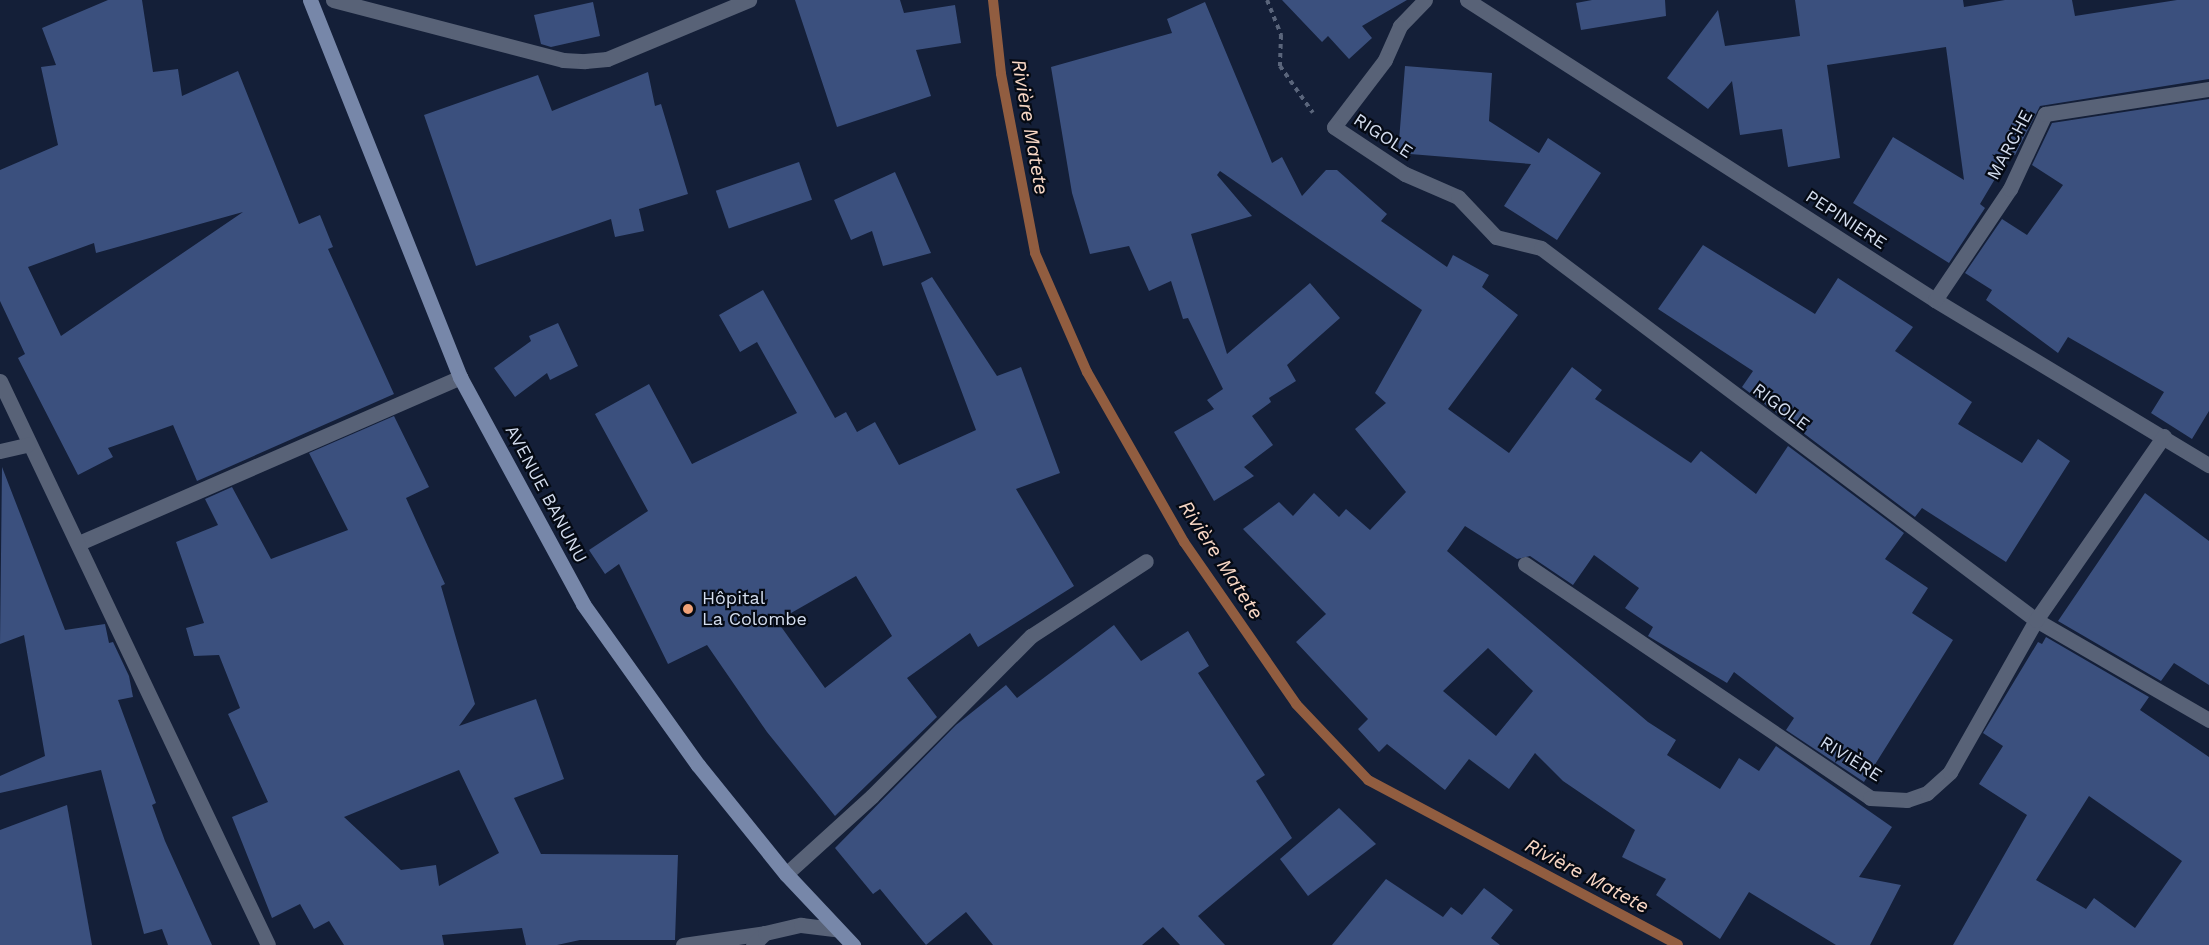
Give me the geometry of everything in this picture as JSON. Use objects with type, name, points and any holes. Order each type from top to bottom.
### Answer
[{"type":"street","name":"AVENUE BANUNU","points":[[310,0],[460,377],[583,604],[657,712],[786,874],[853,945]]},
{"type":"street","points":[[333,0],[563,60],[585,61],[607,59],[749,0]]},
{"type":"street","name":"RIGOLE","points":[[1425,0],[1400,26],[1385,60],[1334,127],[1405,174],[1458,197],[1496,237],[1541,248],[2036,620],[2209,720]]},
{"type":"street","name":"PEPINIERE","points":[[1467,0],[1935,300],[2209,465]]},
{"type":"street","name":"MARCHE","points":[[1935,300],[2010,189],[2045,114],[2209,89]]},
{"type":"street","points":[[79,543],[460,377]]},
{"type":"street","points":[[0,381],[27,445],[79,543],[268,945]]},
{"type":"street","name":"RIVIÈRE","points":[[1525,564],[1870,798],[1907,800],[1927,793],[1950,772],[2036,620],[2164,436]]},
{"type":"street","points":[[0,451],[27,445]]},
{"type":"street","points":[[786,874],[872,796],[1031,636],[1146,561]]},
{"type":"street","points":[[683,945],[765,933],[801,925],[836,929]]},
{"type":"street","points":[[753,945],[765,933]]},
{"type":"path","name":"RIGOLE","points":[[1267,0],[1281,35],[1281,66],[1320,123],[1334,127]]},
{"type":"building","points":[[108,0],[142,0],[153,72],[178,69],[182,96],[238,71],[299,224],[320,215],[333,247],[328,249],[394,394],[197,481],[173,425],[108,448],[113,457],[78,475],[18,358],[25,354],[0,301],[0,170],[58,145],[41,67],[56,65],[42,28]],"holes":[[[243,212],[61,336],[28,267],[94,243],[96,253]]]},
{"type":"building","points":[[795,0],[900,0],[904,13],[955,5],[961,43],[916,50],[931,96],[837,127]]},
{"type":"building","points":[[1282,0],[1407,0],[1362,26],[1372,38],[1349,59],[1328,36],[1322,42]]},
{"type":"building","points":[[1592,0],[1665,0],[1666,16],[1581,30],[1576,3]]},
{"type":"building","points":[[1795,0],[1963,0],[1964,7],[2005,0],[2072,0],[2075,16],[2177,0],[2209,0],[2209,79],[2040,106],[2015,155],[2011,152],[1980,204],[1985,208],[1949,263],[1853,203],[1893,137],[1964,180],[1946,47],[1827,65],[1840,158],[1788,167],[1782,129],[1740,135],[1732,81],[1708,109],[1667,78],[1718,10],[1725,46],[1800,36]]},
{"type":"building","points":[[593,2],[600,36],[551,47],[541,44],[534,15]]},
{"type":"building","points":[[1205,2],[1272,163],[1282,157],[1302,196],[1326,170],[1337,170],[1387,214],[1381,221],[1447,267],[1453,255],[1489,275],[1482,287],[1518,315],[1448,409],[1509,453],[1572,367],[1602,390],[1595,399],[1691,463],[1701,451],[1756,494],[1788,446],[1904,533],[1885,559],[1928,588],[1912,613],[1953,640],[1864,782],[1786,730],[1794,718],[1734,672],[1727,683],[1648,636],[1653,627],[1625,608],[1639,588],[1594,555],[1573,585],[1530,556],[1517,559],[1465,526],[1447,551],[1648,722],[1676,740],[1667,755],[1720,789],[1739,758],[1759,771],[1776,746],[1892,827],[1859,877],[1901,885],[1870,945],[1836,945],[1749,892],[1720,939],[1656,895],[1666,879],[1622,857],[1635,830],[1563,781],[1535,753],[1509,789],[1469,759],[1445,790],[1387,744],[1379,752],[1358,729],[1368,719],[1296,642],[1326,614],[1243,529],[1279,502],[1293,516],[1314,493],[1339,517],[1346,509],[1370,530],[1406,492],[1355,429],[1386,403],[1375,393],[1422,310],[1220,171],[1217,175],[1252,216],[1191,234],[1227,354],[1310,283],[1340,318],[1287,365],[1296,381],[1269,398],[1271,402],[1252,416],[1273,445],[1244,467],[1254,476],[1214,501],[1174,432],[1214,409],[1207,400],[1223,389],[1188,318],[1183,319],[1171,281],[1149,291],[1129,246],[1090,254],[1072,193],[1051,67],[1172,33],[1167,19]],"holes":[[[1488,648],[1533,691],[1496,736],[1443,691]]]},
{"type":"building","points":[[1405,66],[1492,73],[1489,121],[1539,153],[1548,138],[1601,173],[1557,240],[1504,206],[1531,164],[1398,153]]},
{"type":"building","points":[[648,72],[655,106],[661,104],[688,194],[639,209],[644,231],[615,237],[611,219],[476,266],[424,115],[538,75],[552,111]]},
{"type":"building","points":[[2209,99],[2209,411],[2192,439],[2151,413],[2164,392],[2068,337],[2058,353],[1986,300],[1992,290],[1965,273],[2002,219],[2027,235],[2063,185],[2032,165],[2052,123]]},
{"type":"building","points":[[799,162],[812,200],[729,228],[716,191]]},
{"type":"building","points":[[895,172],[931,253],[883,266],[872,231],[851,240],[834,200]]},
{"type":"building","points":[[1703,245],[1815,314],[1838,278],[1913,327],[1895,351],[1972,402],[1958,424],[2022,463],[2038,439],[2070,461],[2006,562],[1922,508],[1915,517],[1742,387],[1753,371],[1658,309]]},
{"type":"building","points":[[932,277],[997,376],[1021,367],[1060,473],[1016,489],[1074,586],[978,647],[970,633],[907,678],[937,717],[835,816],[767,732],[707,645],[668,664],[619,564],[605,574],[589,550],[648,511],[595,414],[649,384],[692,464],[797,413],[757,342],[740,352],[719,315],[763,290],[835,418],[846,412],[857,432],[875,422],[899,465],[976,430],[921,283]],"holes":[[[856,576],[892,636],[825,688],[777,621]]]},
{"type":"building","points":[[558,323],[578,366],[550,380],[547,373],[515,397],[494,368],[531,341],[529,336]]},
{"type":"building","points":[[394,416],[429,487],[406,498],[445,584],[441,586],[475,704],[459,726],[536,699],[564,779],[514,798],[541,854],[678,855],[675,940],[580,940],[557,945],[526,945],[522,928],[442,935],[444,945],[344,945],[329,921],[314,929],[300,904],[272,918],[232,817],[268,802],[228,714],[240,708],[219,655],[194,656],[186,628],[204,623],[176,542],[218,525],[205,499],[232,487],[271,559],[348,530],[309,453]],"holes":[[[459,770],[499,853],[439,886],[436,865],[401,870],[344,817]]]},
{"type":"building","points":[[2,467],[65,630],[105,624],[109,643],[113,642],[129,676],[133,697],[118,700],[156,803],[152,805],[165,841],[212,945],[168,945],[162,929],[144,934],[101,770],[0,793],[0,776],[45,756],[24,635],[0,644]]},
{"type":"building","points":[[2145,493],[2209,541],[2209,685],[2174,663],[2161,681],[2058,621]]},
{"type":"building","points":[[1114,625],[1141,661],[1188,631],[1209,666],[1198,673],[1265,775],[1256,781],[1292,838],[1198,916],[1225,945],[1180,945],[1163,927],[1142,945],[993,945],[966,912],[926,945],[880,889],[873,894],[835,848],[956,725],[1006,685],[1017,698]]},
{"type":"building","points":[[2046,637],[2149,697],[2140,710],[2209,757],[2209,945],[1953,945],[2027,815],[1979,784],[2003,746],[1983,733],[2038,642],[2042,644]],"holes":[[[2089,796],[2182,861],[2135,928],[2094,898],[2086,909],[2036,880]]]},
{"type":"building","points":[[67,805],[92,945],[0,945],[0,830]]},
{"type":"building","points":[[1339,808],[1376,844],[1308,896],[1280,859]]},
{"type":"building","points":[[1386,879],[1443,917],[1451,907],[1462,915],[1484,888],[1513,910],[1491,938],[1500,945],[1332,945]]},
{"type":"waterway","name":"Rivière Matete","points":[[993,0],[1001,74],[1035,253],[1087,372],[1184,542],[1296,704],[1368,780],[1678,945]]},
{"type":"place","name":"Hôpital La Colombe","points":[[688,609]]}]
